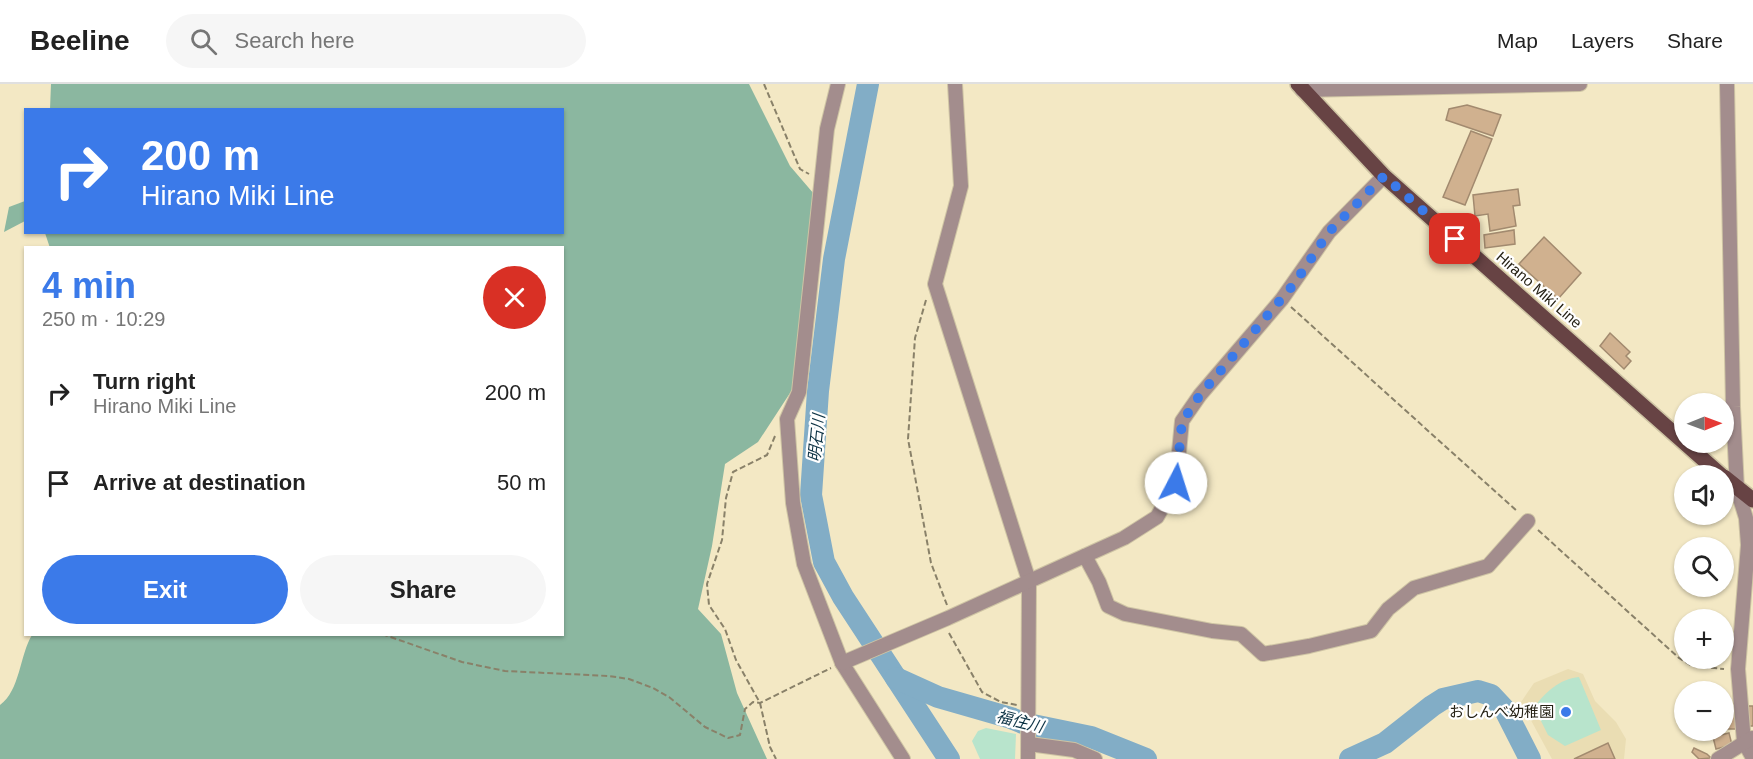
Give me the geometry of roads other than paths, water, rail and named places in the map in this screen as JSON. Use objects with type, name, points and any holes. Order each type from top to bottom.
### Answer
[{"type":"main road","name":"Hirano Miki Line","points":[[1300,87],[1384,176],[1711,465]]},
{"type":"main road","name":"Hirano Miki Line","points":[[1734,486],[1753,500]]},
{"type":"street","points":[[838,84],[827,129],[800,392],[787,419],[793,503],[804,564],[842,663],[903,759]]},
{"type":"street","points":[[955,84],[961,186],[935,284],[1029,581],[1028,759]]},
{"type":"street","points":[[1300,87],[1580,84]]},
{"type":"street","points":[[1727,84],[1733,407],[1737,489],[1746,518],[1748,545],[1738,669],[1753,758]]},
{"type":"street","points":[[842,663],[948,618],[1124,538],[1157,517],[1176,483],[1182,422],[1200,395],[1282,299],[1329,232],[1384,176]]},
{"type":"street","points":[[1084,556],[1099,582],[1108,606],[1125,614],[1212,631],[1241,634],[1263,654],[1371,632],[1388,609],[1414,588],[1488,566],[1528,521]]},
{"type":"street","points":[[1718,759],[1749,740]]},
{"type":"street","points":[[1029,744],[1074,750],[1095,759]]},
{"type":"waterway","name":"明石川","points":[[868,84],[834,259],[818,391],[811,495],[824,562],[843,597],[949,759]]},
{"type":"waterway","name":"福住川","points":[[896,678],[938,697],[1023,723],[1091,737],[1146,759]]},
{"type":"waterway","name":"福住川","points":[[1350,759],[1385,743],[1443,699],[1478,691],[1491,695],[1505,710],[1530,759]]},
{"type":"place","name":"おしんべ幼稚園","points":[[1566,712]]}]
